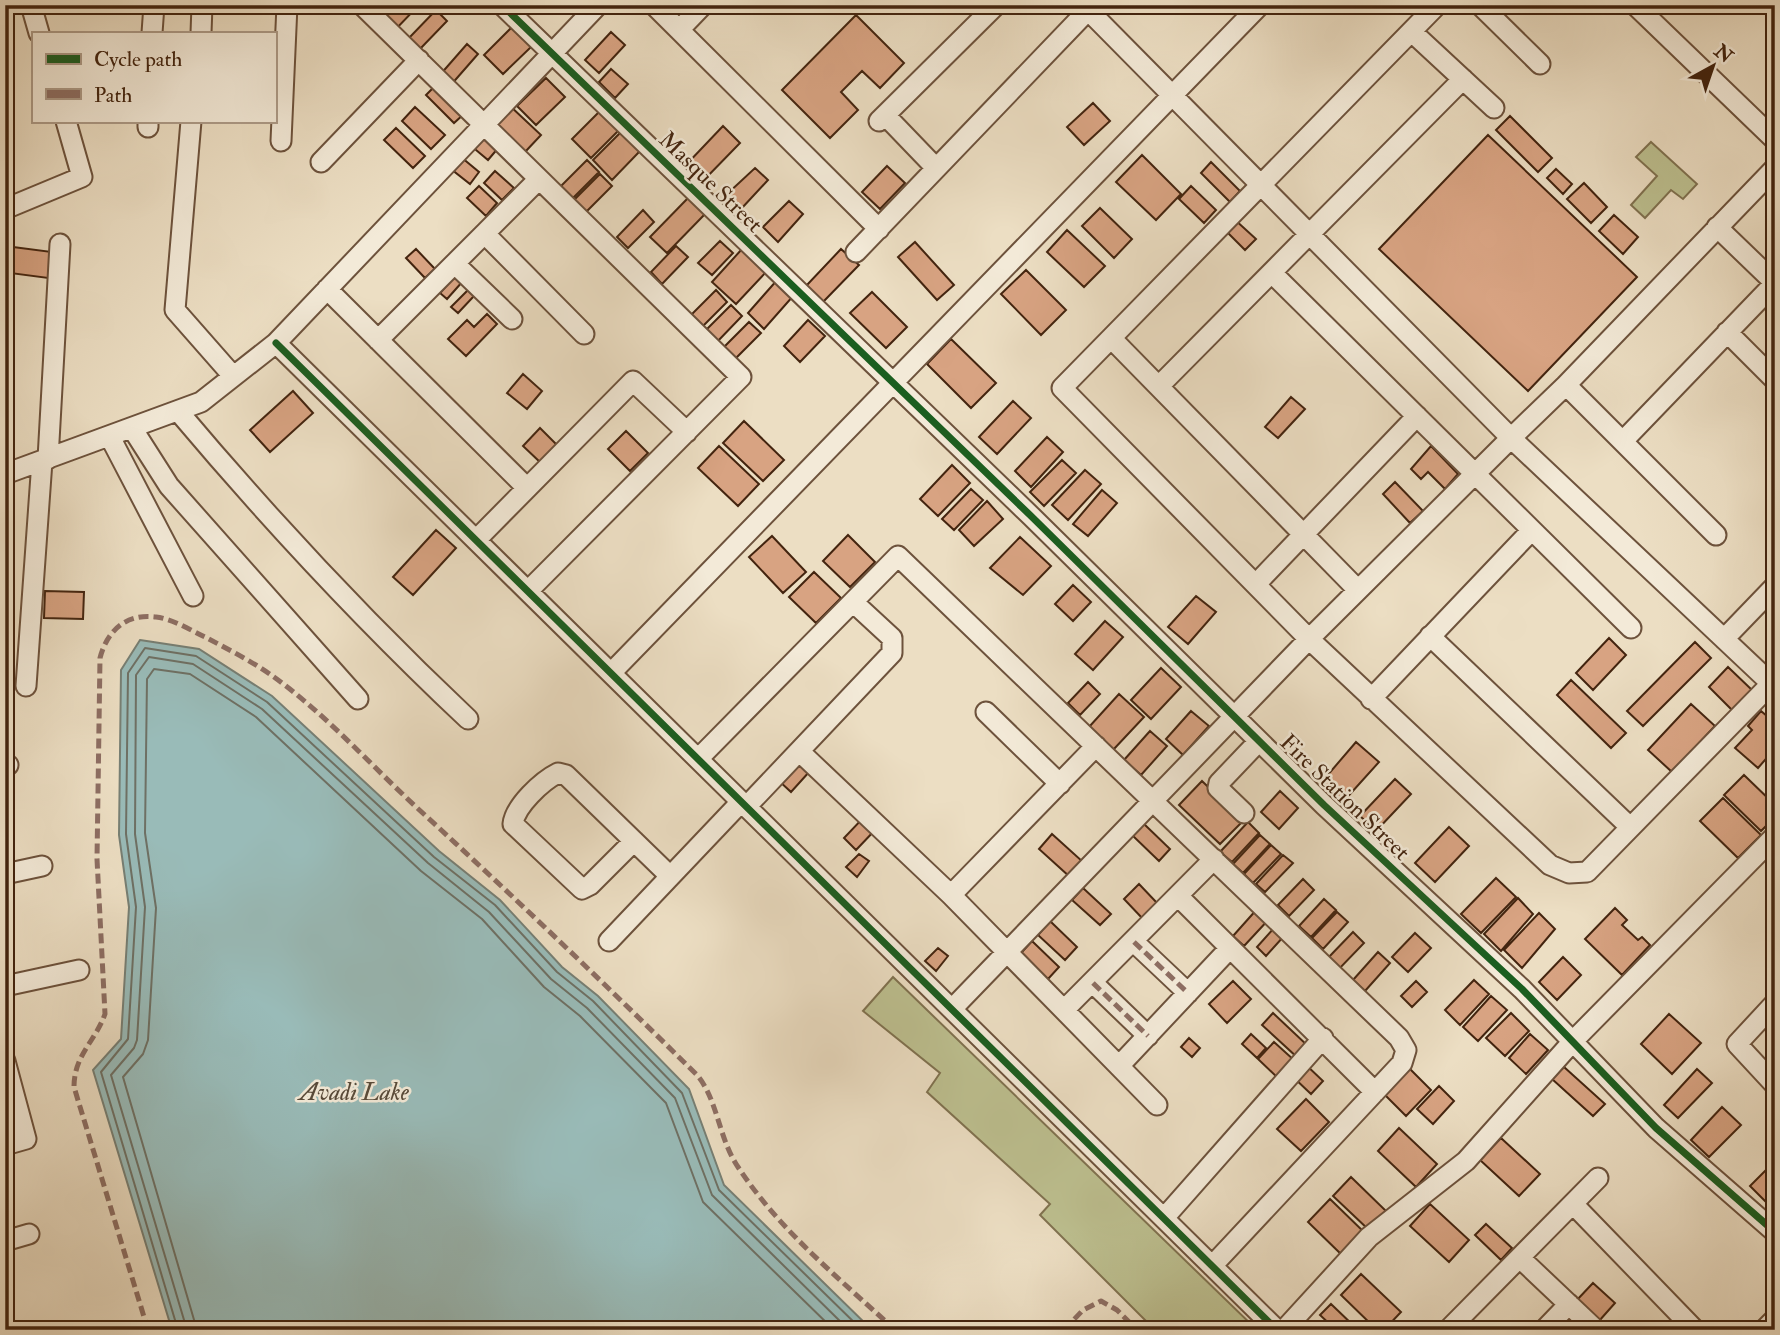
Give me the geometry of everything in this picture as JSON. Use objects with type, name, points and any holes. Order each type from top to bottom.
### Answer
[{"type":"street","points":[[31,5],[39,32]]},
{"type":"street","points":[[152,32],[154,5]]},
{"type":"street","points":[[201,32],[202,5]]},
{"type":"street","points":[[281,141],[287,5]]},
{"type":"street","points":[[362,5],[741,377],[528,592]]},
{"type":"street","name":"Masque Street","points":[[502,5],[894,384]]},
{"type":"street","points":[[5,474],[201,402],[276,343],[598,5]]},
{"type":"street","points":[[654,5],[878,229]]},
{"type":"street","points":[[679,30],[703,5]]},
{"type":"street","points":[[611,673],[1260,5]]},
{"type":"street","points":[[856,252],[1088,7],[1262,186],[1511,438],[1773,685],[1587,872],[1569,873],[1550,865],[1309,639],[1062,388],[1262,186],[1437,5]]},
{"type":"street","points":[[1480,5],[1540,64]]},
{"type":"street","points":[[1635,5],[1775,140]]},
{"type":"street","points":[[935,167],[882,118],[987,8]]},
{"type":"street","points":[[1412,32],[1494,108]]},
{"type":"street","points":[[321,162],[419,60]]},
{"type":"street","points":[[1159,386],[1273,274],[1463,79]]},
{"type":"street","points":[[5,209],[82,177],[66,122]]},
{"type":"street","points":[[191,122],[174,310],[233,376]]},
{"type":"street","points":[[952,1009],[1309,639],[1566,385],[1775,168]]},
{"type":"street","points":[[378,340],[539,180]]},
{"type":"street","points":[[1623,441],[1775,283],[1717,227]]},
{"type":"street","points":[[485,234],[584,334]]},
{"type":"street","points":[[26,686],[60,244]]},
{"type":"street","points":[[455,264],[512,319]]},
{"type":"street","points":[[1273,274],[1631,628]]},
{"type":"street","points":[[327,289],[527,488]]},
{"type":"street","points":[[1727,332],[1775,380]]},
{"type":"street","points":[[1111,338],[1358,590]]},
{"type":"street","points":[[276,343],[1277,1330]]},
{"type":"street","points":[[476,540],[633,381],[687,432]]},
{"type":"street","name":"Fire Station Street","points":[[894,384],[1234,717],[1574,1040],[1656,1128],[1775,1232]]},
{"type":"street","points":[[1566,385],[1716,534]]},
{"type":"street","points":[[177,411],[247,494],[386,642],[468,719]]},
{"type":"street","points":[[1256,584],[1417,416]]},
{"type":"street","points":[[132,429],[169,486],[358,699]]},
{"type":"street","points":[[110,437],[193,596]]},
{"type":"street","points":[[1371,699],[1531,531]]},
{"type":"street","points":[[698,759],[898,556],[1399,1038],[1406,1050],[1402,1063],[1212,1265]]},
{"type":"street","points":[[1724,639],[1775,586]]},
{"type":"street","points":[[609,941],[670,876],[800,752],[892,653],[892,638],[853,601]]},
{"type":"street","points":[[1430,636],[1630,827]]},
{"type":"street","points":[[986,712],[1060,784]]},
{"type":"street","points":[[1244,813],[1218,788],[1219,783],[1259,741]]},
{"type":"street","points":[[951,895],[1096,746]]},
{"type":"street","points":[[800,752],[951,895],[1157,1105]]},
{"type":"street","points":[[634,841],[590,886],[582,889],[513,824],[514,816],[549,777],[558,773],[566,775],[634,841],[670,876]]},
{"type":"street","points":[[1284,1330],[1369,1237],[1466,1161],[1574,1040],[1775,836]]},
{"type":"street","points":[[1064,1010],[1214,859]]},
{"type":"street","points":[[5,874],[42,866]]},
{"type":"street","points":[[1178,896],[1375,1092]]},
{"type":"street","points":[[1134,942],[1188,993]]},
{"type":"street","points":[[1119,1066],[1230,947]]},
{"type":"street","points":[[5,986],[79,970]]},
{"type":"street","points":[[1093,983],[1148,1036]]},
{"type":"street","points":[[1775,1003],[1737,1044],[1775,1085]]},
{"type":"street","points":[[1164,1219],[1323,1038]]},
{"type":"street","points":[[5,1061],[26,1139],[5,1144]]},
{"type":"street","points":[[1448,1330],[1598,1178]]},
{"type":"street","points":[[1573,1204],[1695,1330]]},
{"type":"street","points":[[5,1241],[29,1234]]},
{"type":"street","points":[[1520,1258],[1596,1330]]},
{"type":"street","points":[[1545,1330],[1569,1304]]},
{"type":"street","points":[[1765,1330],[1775,1319]]},
{"type":"green space","points":[[1651,142],[1697,184],[1683,199],[1671,190],[1645,218],[1631,205],[1657,176],[1636,157]]},
{"type":"green space","points":[[893,977],[1257,1330],[1155,1330],[1040,1215],[1050,1204],[927,1092],[940,1073],[863,1011]]},
{"type":"water","name":"Avadi Lake","points":[[140,640],[199,649],[272,696],[439,851],[500,900],[562,967],[598,996],[689,1089],[724,1185],[872,1330],[172,1330],[93,1070],[121,1039],[129,907],[119,835],[121,670]]},
{"type":"building","points":[[375,5],[419,5],[394,31]]},
{"type":"building","points":[[436,10],[447,21],[419,50],[408,39]]},
{"type":"building","points":[[856,15],[904,63],[880,88],[862,71],[841,92],[858,110],[830,138],[782,90]]},
{"type":"building","points":[[512,27],[531,47],[503,74],[484,55]]},
{"type":"building","points":[[611,32],[625,45],[599,73],[585,60]]},
{"type":"building","points":[[467,44],[478,54],[450,86],[439,76]]},
{"type":"building","points":[[611,69],[628,84],[615,98],[599,82]]},
{"type":"building","points":[[546,78],[565,97],[536,125],[517,106]]},
{"type":"building","points":[[437,84],[465,113],[454,123],[426,95]]},
{"type":"building","points":[[1093,103],[1110,121],[1084,145],[1067,127]]},
{"type":"building","points":[[509,105],[541,135],[525,152],[493,122]]},
{"type":"building","points":[[415,107],[445,135],[431,149],[402,121]]},
{"type":"building","points":[[600,111],[619,130],[591,158],[572,139]]},
{"type":"building","points":[[1510,116],[1552,158],[1538,172],[1496,130]]},
{"type":"building","points":[[723,126],[740,143],[701,183],[684,167]]},
{"type":"building","points":[[396,128],[425,156],[413,168],[384,140]]},
{"type":"building","points":[[481,132],[499,147],[488,160],[470,145]]},
{"type":"building","points":[[621,132],[640,151],[612,180],[593,160]]},
{"type":"building","points":[[1488,135],[1637,277],[1528,391],[1379,249]]},
{"type":"building","points":[[1142,155],[1181,194],[1156,220],[1116,182]]},
{"type":"building","points":[[461,157],[479,172],[470,184],[451,169]]},
{"type":"building","points":[[587,160],[599,172],[573,198],[561,186]]},
{"type":"building","points":[[1211,162],[1240,191],[1230,202],[1201,173]]},
{"type":"building","points":[[887,166],[905,183],[880,209],[862,192]]},
{"type":"building","points":[[755,168],[768,180],[741,209],[726,195]]},
{"type":"building","points":[[1556,169],[1572,184],[1563,194],[1547,178]]},
{"type":"building","points":[[495,171],[514,188],[502,200],[484,183]]},
{"type":"building","points":[[600,174],[612,186],[586,212],[574,200]]},
{"type":"building","points":[[1584,183],[1607,207],[1591,223],[1567,199]]},
{"type":"building","points":[[479,186],[497,203],[486,216],[467,198]]},
{"type":"building","points":[[1191,186],[1216,210],[1204,223],[1179,199]]},
{"type":"building","points":[[689,197],[706,213],[667,253],[650,237]]},
{"type":"building","points":[[789,201],[803,214],[778,242],[763,227]]},
{"type":"building","points":[[1100,208],[1132,239],[1114,258],[1082,226]]},
{"type":"building","points":[[643,210],[654,222],[628,248],[617,237]]},
{"type":"building","points":[[1614,215],[1638,237],[1623,254],[1599,231]]},
{"type":"building","points":[[1233,218],[1256,239],[1245,250],[1223,228]]},
{"type":"building","points":[[1067,230],[1105,266],[1084,287],[1047,252]]},
{"type":"building","points":[[720,241],[733,253],[712,275],[698,263]]},
{"type":"building","points":[[915,242],[954,285],[937,300],[898,257]]},
{"type":"building","points":[[676,246],[688,257],[662,284],[651,272]]},
{"type":"building","points":[[13,247],[52,252],[48,278],[10,273]]},
{"type":"building","points":[[416,249],[435,269],[425,278],[406,258]]},
{"type":"building","points":[[742,249],[767,271],[736,304],[712,282]]},
{"type":"building","points":[[841,249],[859,265],[823,302],[806,286]]},
{"type":"building","points":[[1026,270],[1066,310],[1041,335],[1001,294]]},
{"type":"building","points":[[456,275],[463,281],[447,299],[440,293]]},
{"type":"building","points":[[778,279],[794,295],[764,329],[748,313]]},
{"type":"building","points":[[468,290],[474,296],[458,313],[451,307]]},
{"type":"building","points":[[716,290],[727,302],[701,328],[690,316]]},
{"type":"building","points":[[872,292],[907,327],[886,348],[850,313]]},
{"type":"building","points":[[731,305],[742,316],[716,343],[705,331]]},
{"type":"building","points":[[487,314],[497,324],[466,356],[448,339],[467,320],[474,327]]},
{"type":"building","points":[[808,320],[825,336],[800,362],[784,346]]},
{"type":"building","points":[[749,322],[761,333],[735,359],[723,348]]},
{"type":"building","points":[[951,339],[996,383],[971,408],[927,364]]},
{"type":"building","points":[[523,374],[542,391],[527,409],[507,393]]},
{"type":"building","points":[[293,391],[313,413],[270,452],[250,430]]},
{"type":"building","points":[[1291,397],[1305,409],[1278,438],[1265,427]]},
{"type":"building","points":[[1013,401],[1031,418],[997,454],[979,437]]},
{"type":"building","points":[[744,421],[784,460],[763,481],[723,443]]},
{"type":"building","points":[[540,428],[558,446],[541,463],[523,446]]},
{"type":"building","points":[[626,431],[648,453],[630,471],[608,449]]},
{"type":"building","points":[[1047,437],[1063,452],[1031,487],[1015,471]]},
{"type":"building","points":[[719,446],[759,484],[738,506],[698,468]]},
{"type":"building","points":[[1431,446],[1458,474],[1445,489],[1428,472],[1421,479],[1411,469]]},
{"type":"building","points":[[1062,460],[1076,473],[1044,506],[1030,492]]},
{"type":"building","points":[[952,465],[970,483],[938,516],[920,499]]},
{"type":"building","points":[[1085,470],[1101,484],[1068,520],[1052,505]]},
{"type":"building","points":[[1395,482],[1423,511],[1410,523],[1383,494]]},
{"type":"building","points":[[971,489],[983,500],[954,530],[942,519]]},
{"type":"building","points":[[1102,490],[1117,503],[1088,536],[1073,524]]},
{"type":"building","points":[[987,501],[1003,519],[974,546],[959,530]]},
{"type":"building","points":[[436,530],[456,548],[413,595],[393,577]]},
{"type":"building","points":[[848,535],[875,562],[850,587],[823,561]]},
{"type":"building","points":[[772,536],[806,572],[783,593],[749,557]]},
{"type":"building","points":[[1020,537],[1051,566],[1023,595],[990,568]]},
{"type":"building","points":[[814,572],[841,598],[816,623],[789,597]]},
{"type":"building","points":[[1073,585],[1091,602],[1073,621],[1055,604]]},
{"type":"building","points":[[45,591],[84,592],[83,619],[44,618]]},
{"type":"building","points":[[1196,596],[1216,612],[1188,644],[1168,627]]},
{"type":"building","points":[[1105,621],[1123,637],[1093,670],[1075,654]]},
{"type":"building","points":[[1609,638],[1626,655],[1593,690],[1576,673]]},
{"type":"building","points":[[1695,642],[1711,658],[1643,726],[1627,711]]},
{"type":"building","points":[[1728,667],[1752,690],[1732,710],[1709,687]]},
{"type":"building","points":[[1161,668],[1181,687],[1151,719],[1131,700]]},
{"type":"building","points":[[1571,680],[1626,733],[1611,748],[1557,695]]},
{"type":"building","points":[[1088,682],[1100,694],[1080,715],[1068,703]]},
{"type":"building","points":[[1119,694],[1144,717],[1113,750],[1089,727]]},
{"type":"building","points":[[1691,704],[1715,726],[1672,772],[1648,750]]},
{"type":"building","points":[[1191,711],[1209,726],[1183,755],[1166,739]]},
{"type":"building","points":[[1761,711],[1775,723],[1775,757],[1771,753],[1758,768],[1735,748],[1752,730],[1748,726]]},
{"type":"building","points":[[1150,731],[1167,746],[1141,775],[1124,760]]},
{"type":"building","points":[[1356,742],[1379,762],[1342,803],[1320,784]]},
{"type":"building","points":[[798,759],[810,771],[791,792],[778,780]]},
{"type":"building","points":[[1744,775],[1775,805],[1775,817],[1761,831],[1724,795]]},
{"type":"building","points":[[1395,779],[1411,794],[1376,831],[1360,816]]},
{"type":"building","points":[[1202,781],[1243,821],[1220,844],[1179,805]]},
{"type":"building","points":[[1280,791],[1298,808],[1279,829],[1261,812]]},
{"type":"building","points":[[1723,798],[1761,835],[1738,858],[1700,821]]},
{"type":"building","points":[[863,818],[876,829],[856,850],[844,838]]},
{"type":"building","points":[[1248,822],[1259,833],[1232,862],[1220,852]]},
{"type":"building","points":[[1143,823],[1170,849],[1159,861],[1132,835]]},
{"type":"building","points":[[1449,827],[1469,846],[1435,882],[1415,863]]},
{"type":"building","points":[[1052,834],[1083,862],[1070,877],[1039,849]]},
{"type":"building","points":[[1260,835],[1270,844],[1243,873],[1233,864]]},
{"type":"building","points":[[1271,845],[1281,854],[1253,883],[1244,874]]},
{"type":"building","points":[[859,854],[869,861],[857,877],[846,867]]},
{"type":"building","points":[[1283,855],[1293,863],[1265,892],[1256,884]]},
{"type":"building","points":[[1496,878],[1516,897],[1481,933],[1461,914]]},
{"type":"building","points":[[1303,879],[1314,890],[1289,916],[1278,905]]},
{"type":"building","points":[[1139,884],[1158,904],[1143,919],[1124,899]]},
{"type":"building","points":[[1083,888],[1111,914],[1100,925],[1072,900]]},
{"type":"building","points":[[1518,898],[1533,914],[1501,951],[1484,934]]},
{"type":"building","points":[[1324,899],[1336,910],[1311,937],[1299,926]]},
{"type":"building","points":[[1258,908],[1270,918],[1244,946],[1233,936]]},
{"type":"building","points":[[1615,908],[1627,920],[1622,925],[1638,940],[1642,937],[1650,945],[1622,975],[1585,939]]},
{"type":"building","points":[[1337,912],[1348,922],[1323,949],[1312,938]]},
{"type":"building","points":[[1539,913],[1555,929],[1522,968],[1504,950]]},
{"type":"building","points":[[1050,921],[1077,947],[1065,960],[1038,935]]},
{"type":"building","points":[[1274,928],[1284,936],[1266,956],[1257,947]]},
{"type":"building","points":[[1353,932],[1364,943],[1339,969],[1327,959]]},
{"type":"building","points":[[1415,933],[1431,948],[1408,972],[1392,957]]},
{"type":"building","points":[[1032,941],[1059,967],[1048,979],[1021,953]]},
{"type":"building","points":[[938,948],[948,956],[936,971],[925,961]]},
{"type":"building","points":[[1378,952],[1390,963],[1365,991],[1353,980]]},
{"type":"building","points":[[1563,957],[1581,975],[1557,1000],[1539,982]]},
{"type":"building","points":[[1474,980],[1489,994],[1460,1025],[1445,1010]]},
{"type":"building","points":[[1233,981],[1251,999],[1227,1023],[1209,1004]]},
{"type":"building","points":[[1416,981],[1427,992],[1412,1007],[1401,996]]},
{"type":"building","points":[[1491,996],[1507,1010],[1478,1041],[1463,1027]]},
{"type":"building","points":[[1273,1013],[1309,1047],[1298,1058],[1262,1025]]},
{"type":"building","points":[[1511,1013],[1529,1031],[1505,1056],[1486,1038]]},
{"type":"building","points":[[1669,1014],[1701,1043],[1672,1074],[1641,1044]]},
{"type":"building","points":[[1251,1034],[1266,1048],[1257,1058],[1242,1044]]},
{"type":"building","points":[[1530,1034],[1548,1050],[1526,1074],[1509,1058]]},
{"type":"building","points":[[1189,1038],[1200,1048],[1192,1057],[1181,1047]]},
{"type":"building","points":[[1274,1042],[1295,1061],[1279,1079],[1258,1059]]},
{"type":"building","points":[[1304,1063],[1323,1081],[1311,1094],[1292,1076]]},
{"type":"building","points":[[1406,1065],[1431,1090],[1406,1116],[1381,1091]]},
{"type":"building","points":[[1564,1067],[1605,1104],[1593,1116],[1552,1079]]},
{"type":"building","points":[[1697,1069],[1712,1083],[1678,1118],[1664,1105]]},
{"type":"building","points":[[1439,1086],[1454,1101],[1433,1124],[1417,1109]]},
{"type":"building","points":[[1306,1099],[1329,1122],[1301,1151],[1277,1129]]},
{"type":"building","points":[[1722,1107],[1741,1125],[1709,1157],[1691,1140]]},
{"type":"building","points":[[1399,1128],[1437,1164],[1416,1187],[1378,1151]]},
{"type":"building","points":[[1501,1138],[1540,1174],[1519,1196],[1480,1160]]},
{"type":"building","points":[[1775,1161],[1775,1196],[1768,1204],[1750,1186]]},
{"type":"building","points":[[1351,1177],[1386,1211],[1369,1230],[1333,1196]]},
{"type":"building","points":[[1330,1199],[1366,1234],[1344,1257],[1308,1222]]},
{"type":"building","points":[[1430,1204],[1469,1240],[1449,1262],[1410,1226]]},
{"type":"building","points":[[1486,1224],[1512,1248],[1501,1260],[1475,1235]]},
{"type":"building","points":[[1361,1274],[1401,1312],[1384,1330],[1377,1330],[1341,1295]]},
{"type":"building","points":[[1593,1283],[1615,1303],[1599,1321],[1576,1301]]},
{"type":"building","points":[[1331,1304],[1357,1330],[1336,1330],[1320,1315]]},
{"type":"marked path","points":[[148,1330],[74,1087],[77,1066],[105,1014],[97,859],[100,658],[107,640],[119,626],[127,621],[145,617],[156,617],[181,625],[258,666],[329,722],[697,1075],[709,1096],[731,1155],[755,1190],[792,1233],[895,1330]]},
{"type":"marked path","points":[[1134,942],[1188,993]]},
{"type":"marked path","points":[[1093,983],[1148,1036]]},
{"type":"marked path","points":[[1064,1330],[1083,1310],[1101,1301],[1117,1310],[1137,1330]]},
{"type":"cycle path","points":[[502,5],[1031,516],[1324,805],[1522,989],[1656,1128],[1775,1232]]},
{"type":"cycle path","points":[[276,343],[1277,1330]]}]
